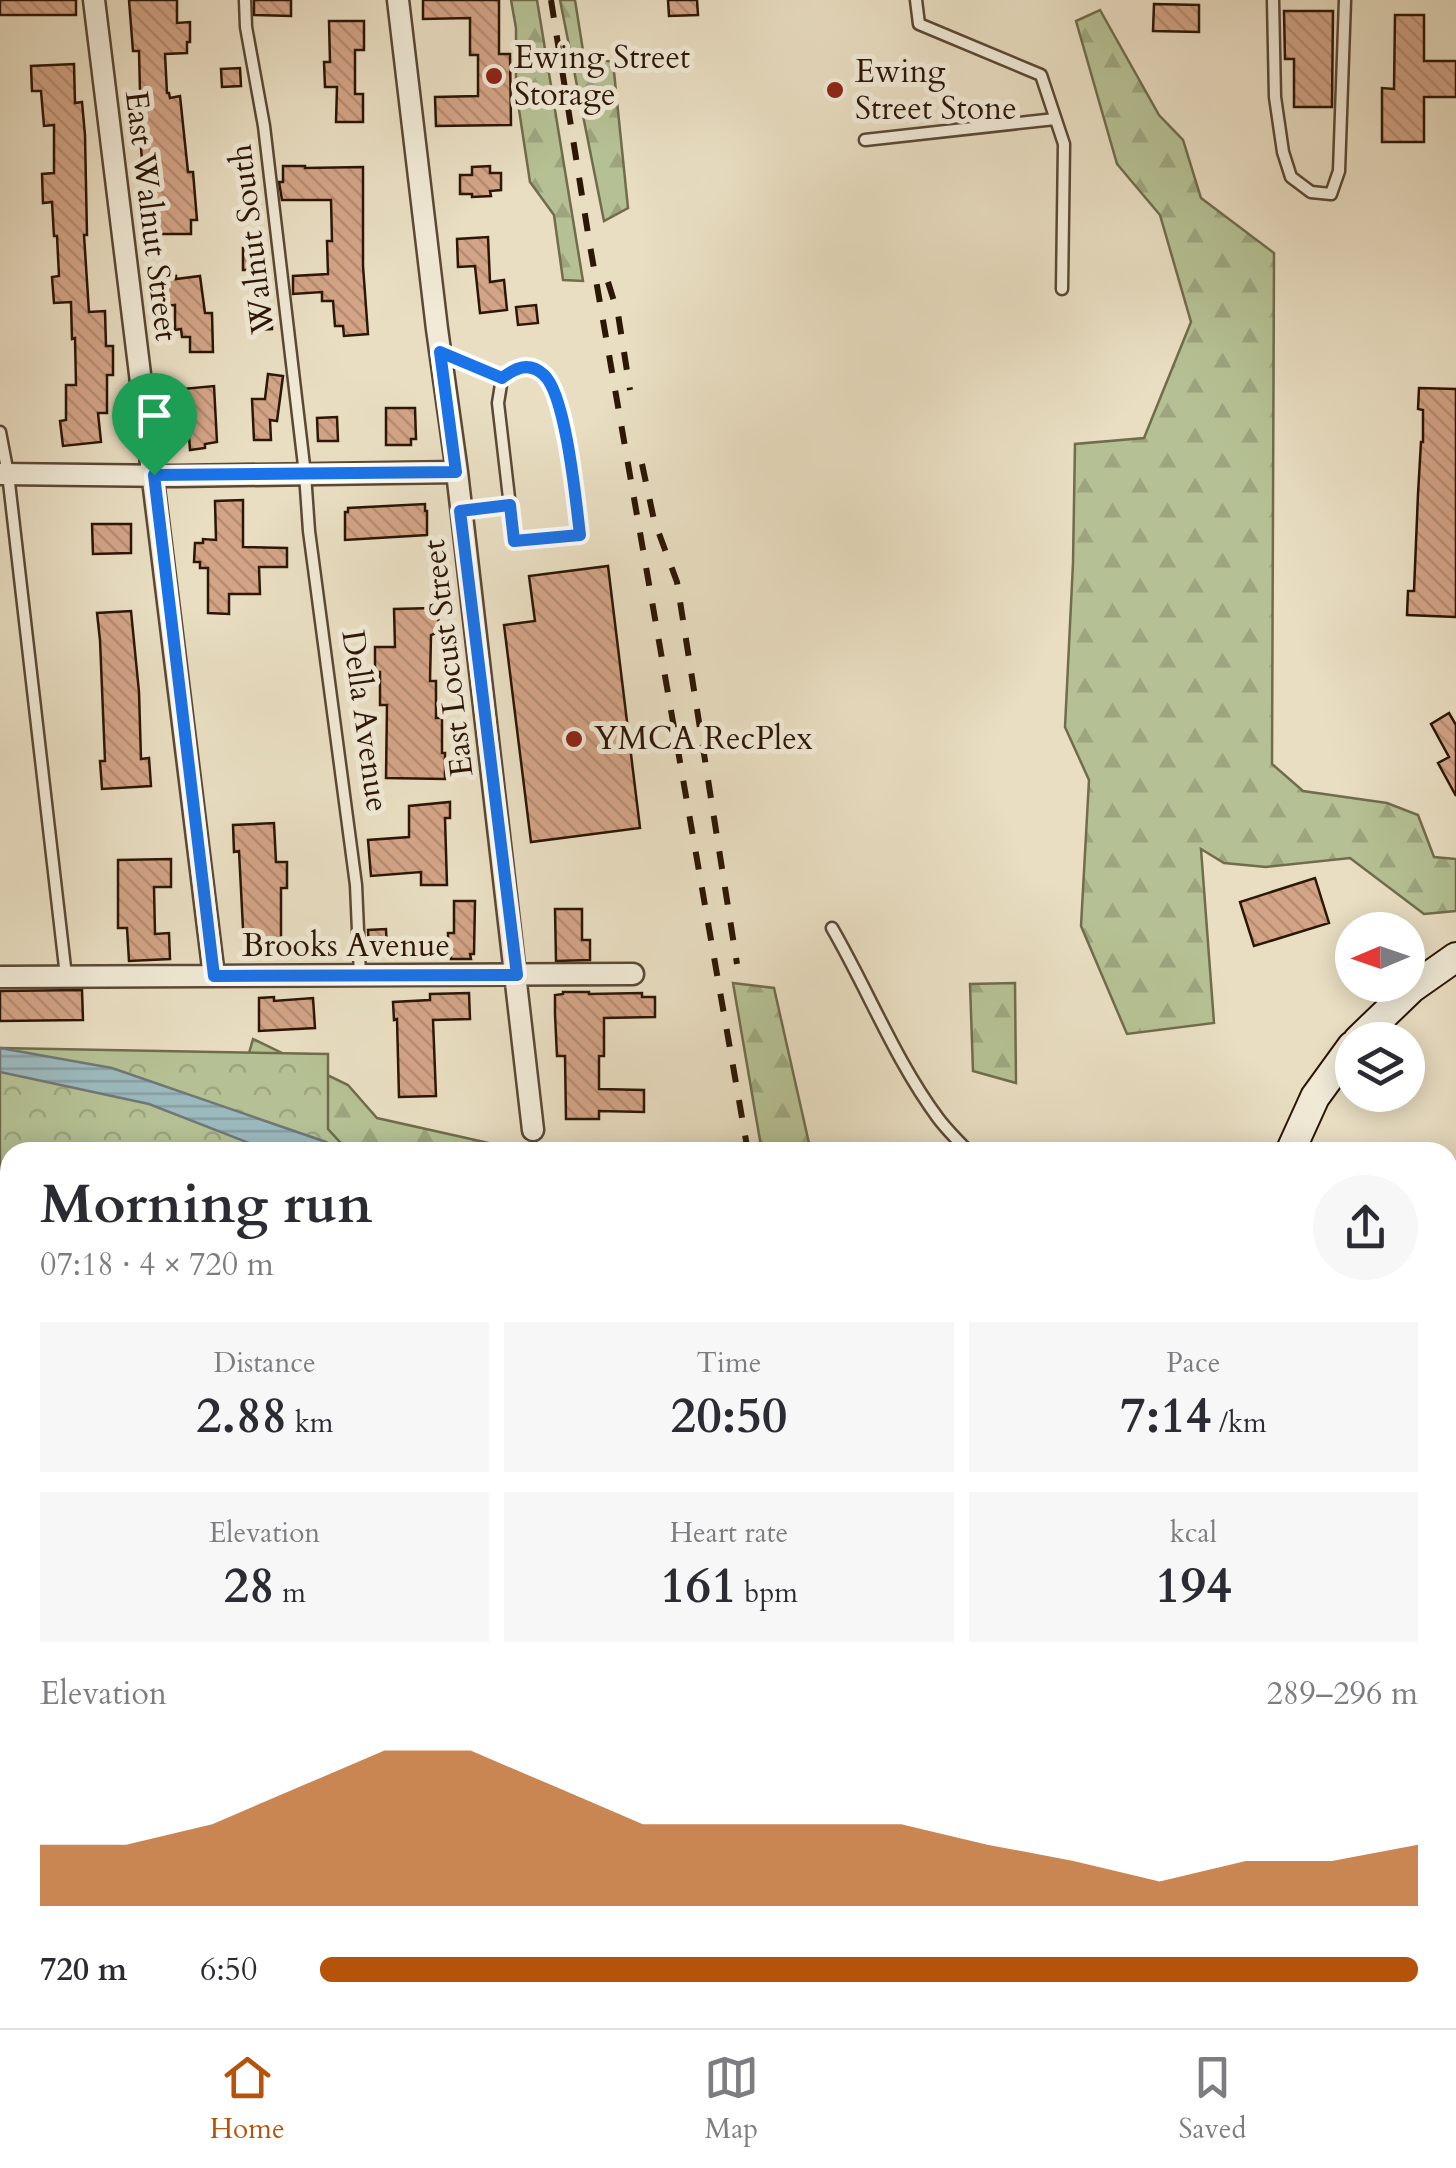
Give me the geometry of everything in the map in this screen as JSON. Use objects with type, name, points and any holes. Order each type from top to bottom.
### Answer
[{"type":"street","name":"East Walnut Street","points":[[94,0],[214,976]]},
{"type":"street","name":"East Locust Street","points":[[398,0],[534,1130]]},
{"type":"street","points":[[4,474],[456,472]]},
{"type":"street","points":[[1377,1022],[1412,988],[1456,957]]},
{"type":"street","name":"Brooks Avenue","points":[[0,977],[633,974]]},
{"type":"street","points":[[1295,1142],[1315,1097],[1335,1069]]},
{"type":"lane","name":"Walnut South","points":[[245,0],[246,27],[264,126],[305,474]]},
{"type":"lane","points":[[916,0],[918,24],[1041,74],[1064,144],[1062,289]]},
{"type":"lane","points":[[1272,0],[1275,97],[1282,152],[1291,177],[1311,192],[1331,194],[1339,170],[1344,0]]},
{"type":"lane","points":[[865,140],[1055,119]]},
{"type":"lane","points":[[440,352],[502,378]]},
{"type":"lane","points":[[515,368],[532,368],[546,376],[560,410],[580,535],[514,541],[498,403],[502,378],[515,368]]},
{"type":"lane","points":[[0,432],[66,976]]},
{"type":"lane","name":"Della Avenue","points":[[305,474],[309,531],[356,885],[360,977]]},
{"type":"lane","points":[[460,511],[510,505]]},
{"type":"lane","points":[[832,928],[909,1070],[938,1118],[959,1142]]},
{"type":"green space","points":[[511,0],[537,0],[583,281],[563,280],[554,215],[530,182],[516,90],[516,28]]},
{"type":"green space","points":[[560,0],[575,0],[584,57],[613,62],[628,208],[604,221]]},
{"type":"green space","points":[[1100,10],[1159,115],[1183,140],[1201,198],[1274,253],[1272,764],[1303,791],[1387,803],[1418,815],[1434,857],[1456,859],[1456,911],[1425,914],[1350,858],[1266,867],[1224,863],[1201,849],[1214,1023],[1127,1034],[1081,926],[1089,780],[1065,727],[1075,444],[1144,438],[1191,322],[1160,215],[1117,164],[1076,21]]},
{"type":"green space","points":[[733,983],[774,988],[809,1142],[760,1142]]},
{"type":"green space","points":[[1015,983],[1016,1083],[973,1071],[970,984]]},
{"type":"green space","points":[[253,1039],[348,1085],[377,1118],[484,1142],[224,1142]]},
{"type":"green space","points":[[0,1048],[328,1054],[328,1129],[340,1142],[0,1142]]},
{"type":"water","points":[[0,1048],[112,1068],[326,1142],[246,1142],[149,1104],[0,1072]]},
{"type":"building","points":[[0,0],[76,0],[76,15],[0,15]]},
{"type":"building","points":[[129,0],[177,0],[177,23],[190,22],[187,53],[165,54],[167,93],[170,98],[180,96],[188,172],[193,172],[197,220],[191,220],[191,234],[156,234],[156,193],[152,194],[149,159],[142,160],[140,135],[146,134],[139,51],[133,51]]},
{"type":"building","points":[[254,0],[291,0],[291,16],[254,15]]},
{"type":"building","name":"Ewing Street Storage","points":[[423,0],[499,0],[499,54],[510,54],[511,125],[436,126],[435,97],[478,96],[478,55],[470,55],[470,18],[423,19]]},
{"type":"building","points":[[668,0],[697,0],[698,15],[669,16]]},
{"type":"building","points":[[1154,4],[1199,5],[1199,32],[1153,31]]},
{"type":"building","points":[[1284,11],[1333,11],[1332,107],[1294,107],[1294,59],[1285,59]]},
{"type":"building","points":[[1395,15],[1424,15],[1424,61],[1456,61],[1456,97],[1424,97],[1424,142],[1382,142],[1382,88],[1394,89]]},
{"type":"building","points":[[329,21],[364,21],[364,50],[355,50],[355,94],[363,94],[363,122],[336,122],[337,87],[325,87],[324,62],[330,62]]},
{"type":"building","points":[[74,64],[75,103],[82,102],[85,135],[84,235],[89,312],[105,311],[106,346],[113,346],[113,375],[107,375],[107,413],[98,413],[101,442],[63,446],[60,421],[66,420],[66,385],[76,385],[75,338],[72,339],[71,302],[54,303],[52,277],[59,276],[57,236],[52,202],[43,203],[42,174],[54,173],[54,125],[44,126],[41,91],[32,91],[31,66]]},
{"type":"building","points":[[240,68],[241,86],[222,87],[221,69]]},
{"type":"building","points":[[283,166],[363,167],[368,334],[344,336],[343,326],[335,326],[333,301],[322,301],[322,292],[293,294],[293,276],[328,274],[331,200],[282,200],[279,182],[283,182]]},
{"type":"building","points":[[490,166],[490,173],[501,173],[501,190],[490,191],[491,196],[460,194],[460,175],[472,175],[472,167]]},
{"type":"building","points":[[488,237],[490,282],[504,280],[507,310],[480,313],[475,266],[458,267],[457,239]]},
{"type":"building","points":[[243,248],[266,248],[267,270],[243,270]]},
{"type":"building","points":[[200,276],[205,313],[212,313],[213,352],[190,352],[190,337],[182,337],[181,329],[175,330],[175,305],[165,306],[164,300],[157,297],[157,278]]},
{"type":"building","points":[[536,305],[538,323],[518,325],[516,307]]},
{"type":"building","points":[[253,314],[272,314],[272,329],[254,330]]},
{"type":"building","points":[[268,374],[283,376],[277,421],[270,420],[271,440],[254,440],[252,399],[265,399]]},
{"type":"building","points":[[214,386],[217,442],[190,450],[184,408],[178,408],[176,393]]},
{"type":"building","points":[[1419,388],[1456,389],[1456,617],[1407,615],[1408,591],[1414,591],[1423,442]]},
{"type":"building","points":[[386,408],[415,408],[416,439],[411,439],[411,445],[386,445]]},
{"type":"building","points":[[337,417],[338,441],[318,441],[317,418]]},
{"type":"building","points":[[243,500],[243,547],[287,548],[287,567],[259,567],[260,594],[229,594],[229,614],[208,613],[208,568],[200,568],[200,562],[194,562],[195,543],[216,540],[215,501]]},
{"type":"building","points":[[425,504],[427,535],[345,540],[348,508]]},
{"type":"building","points":[[92,524],[131,524],[131,553],[93,554]]},
{"type":"building","name":"YMCA RecPlex","points":[[608,566],[640,828],[531,842],[504,625],[535,621],[529,576]]},
{"type":"building","points":[[394,609],[438,611],[439,632],[431,635],[430,681],[436,681],[436,718],[442,718],[445,779],[386,778],[387,705],[380,705],[375,647],[395,647]]},
{"type":"building","points":[[131,611],[141,759],[149,758],[151,786],[102,789],[100,761],[105,761],[97,613]]},
{"type":"building","points":[[1449,713],[1456,725],[1456,796],[1438,763],[1449,757],[1431,724]]},
{"type":"building","points":[[450,802],[450,818],[445,818],[447,885],[421,885],[421,872],[371,876],[368,840],[409,837],[409,806]]},
{"type":"building","points":[[274,823],[276,862],[287,862],[287,888],[281,888],[281,947],[244,948],[239,851],[234,852],[233,825]]},
{"type":"building","points":[[171,859],[171,887],[154,887],[155,934],[169,933],[170,959],[129,961],[127,928],[118,928],[118,860]]},
{"type":"building","points":[[1315,878],[1329,923],[1254,946],[1240,902]]},
{"type":"building","points":[[454,901],[475,901],[471,959],[451,959],[448,953],[448,933],[454,933]]},
{"type":"building","points":[[555,909],[582,909],[582,940],[590,940],[590,960],[556,961]]},
{"type":"building","points":[[386,929],[387,951],[369,952],[368,930]]},
{"type":"building","points":[[82,990],[83,1020],[0,1021],[0,991]]},
{"type":"building","points":[[469,993],[470,1019],[433,1020],[436,1096],[399,1097],[393,1002],[430,1000],[430,994]]},
{"type":"building","points":[[642,993],[642,997],[655,997],[655,1017],[604,1018],[604,1056],[599,1056],[599,1089],[644,1090],[644,1112],[599,1111],[599,1119],[566,1119],[565,1056],[557,1056],[555,1014],[555,995]]},
{"type":"building","points":[[274,997],[274,1001],[313,998],[315,1028],[259,1031],[259,998]]},
{"type":"railway","points":[[551,0],[746,1142]]},
{"type":"railway","points":[[608,282],[618,314],[630,390]]},
{"type":"railway","points":[[642,464],[654,520],[677,582],[737,964]]},
{"type":"place","name":"Ewing Street Storage","points":[[494,76]]},
{"type":"place","name":"Ewing Street Stone","points":[[835,90]]},
{"type":"place","name":"YMCA RecPlex","points":[[574,739]]},
{"type":"route","points":[[440,352],[502,378],[515,368],[532,368],[546,376],[560,410],[580,535],[514,541],[510,505],[460,511],[517,975],[214,976],[154,475],[456,472],[440,352]]}]
